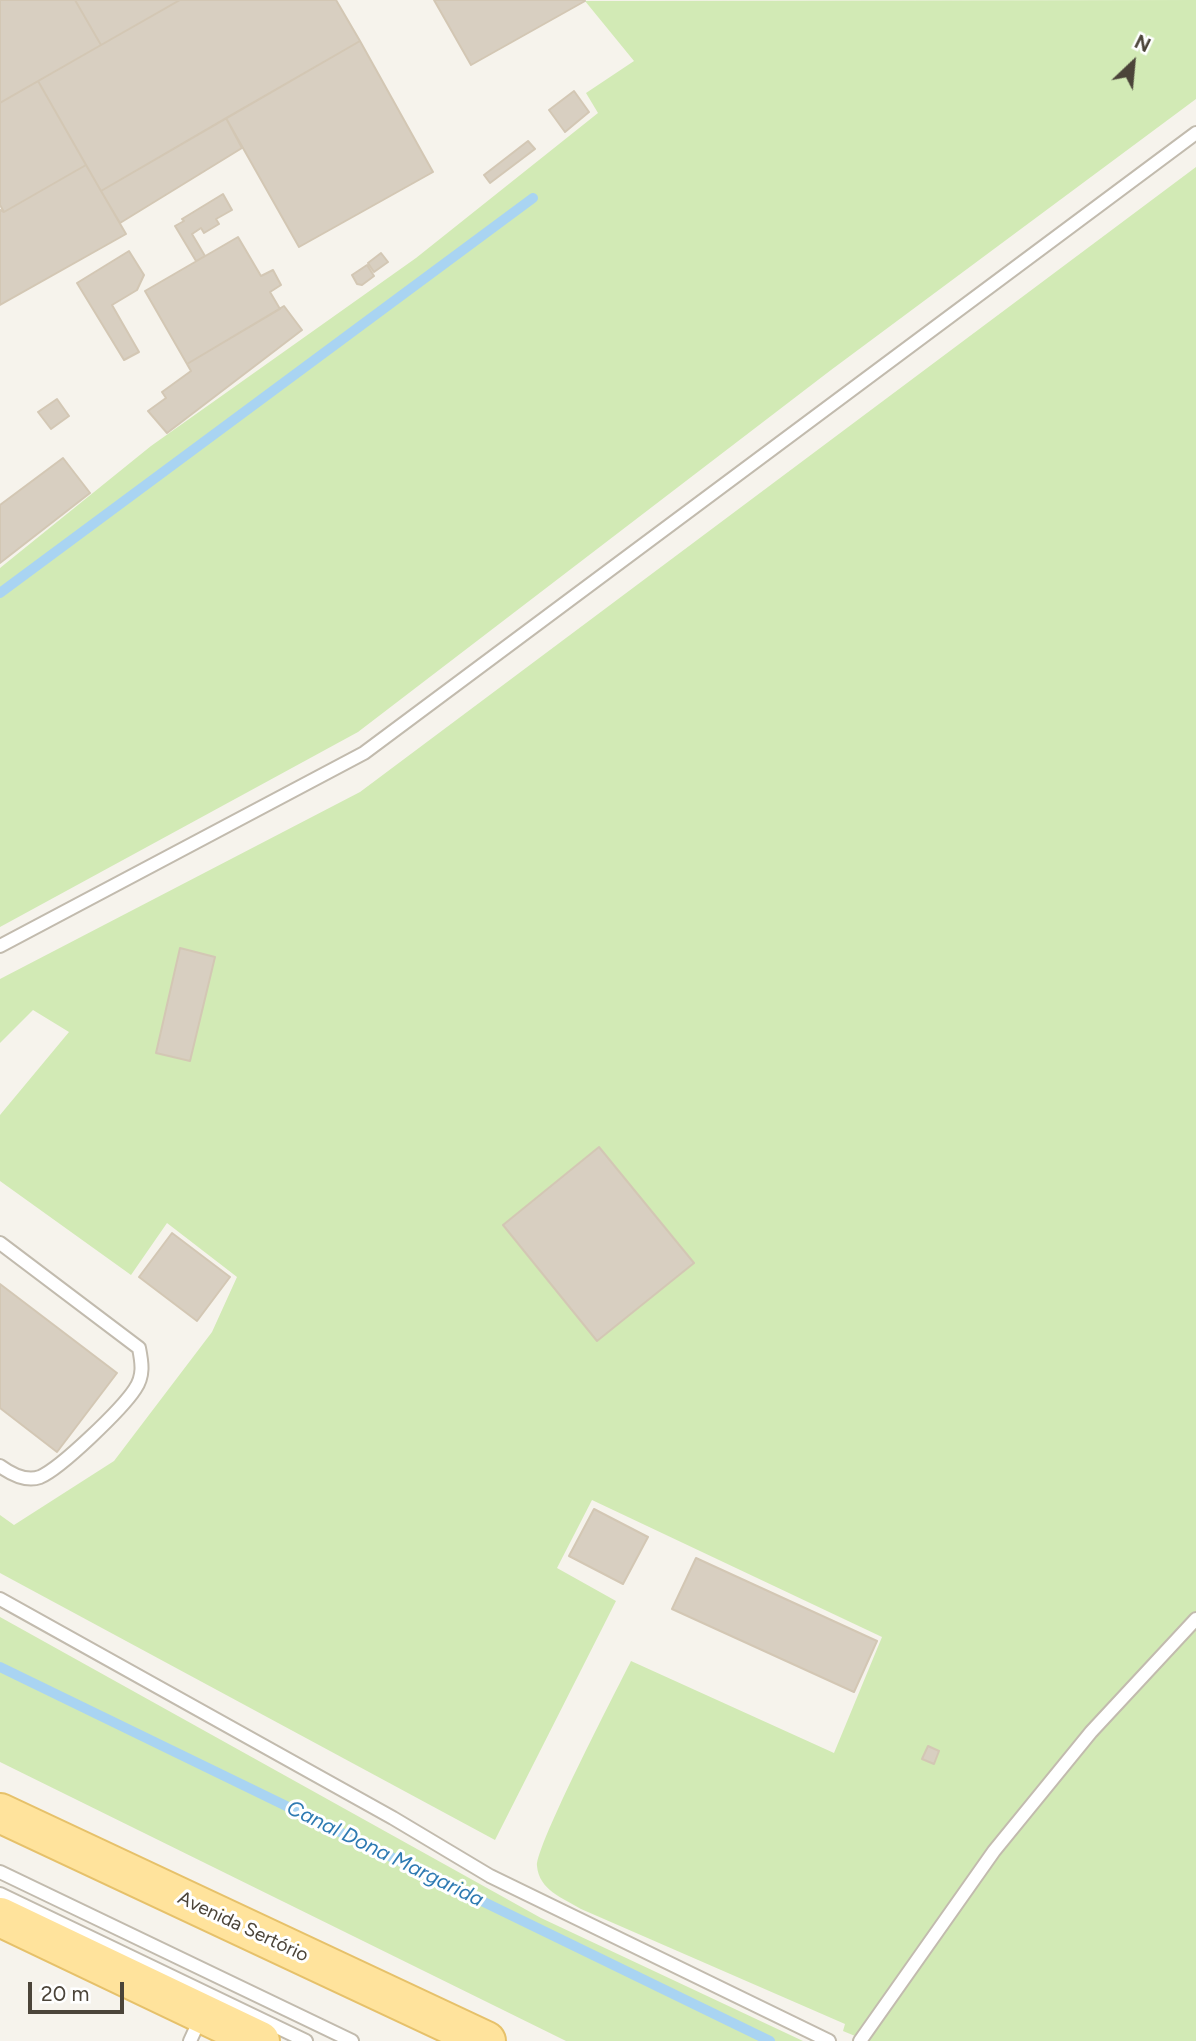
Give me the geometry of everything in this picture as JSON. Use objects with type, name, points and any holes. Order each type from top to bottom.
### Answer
[{"type":"main road","name":"Avenida Sertório","points":[[0,1813],[486,2041]]},
{"type":"main road","points":[[0,1917],[196,2027],[260,2041]]},
{"type":"lane","points":[[0,946],[364,753],[1196,133]]},
{"type":"lane","points":[[0,1243],[139,1348],[143,1370],[136,1389],[88,1440],[40,1476],[25,1478],[0,1466]]},
{"type":"lane","points":[[0,1599],[393,1818],[490,1876],[829,2041]]},
{"type":"lane","points":[[860,2041],[995,1851],[1091,1732],[1196,1619]]},
{"type":"lane","points":[[0,1872],[352,2041]]},
{"type":"lane","points":[[0,1894],[306,2041]]},
{"type":"green space","points":[[1196,0],[1196,99],[831,370],[358,732],[0,927],[0,568],[151,446],[416,258],[598,113],[586,93],[634,61],[585,1]]},
{"type":"green space","points":[[1196,167],[1196,2041],[867,2041],[843,2031],[845,2024],[581,1909],[547,1887],[537,1866],[540,1852],[562,1800],[631,1661],[834,1753],[882,1637],[592,1500],[557,1568],[616,1601],[495,1840],[0,1573],[0,1515],[14,1525],[114,1461],[212,1332],[237,1277],[167,1223],[131,1275],[0,1181],[0,1115],[69,1032],[33,1010],[0,1043],[0,979],[360,792]]},
{"type":"green space","points":[[0,1617],[541,1918],[803,2041],[566,2041],[0,1762]]},
{"type":"building","points":[[0,0],[75,0],[101,45],[0,103]]},
{"type":"building","points":[[75,0],[180,0],[101,45]]},
{"type":"building","points":[[180,0],[336,0],[360,41],[101,191],[38,81]]},
{"type":"building","points":[[434,0],[584,0],[585,1],[471,65]]},
{"type":"building","points":[[360,41],[433,172],[299,247],[226,118]]},
{"type":"building","points":[[38,81],[86,165],[4,212],[0,205],[0,103]]},
{"type":"building","points":[[574,91],[589,112],[565,132],[549,110]]},
{"type":"building","points":[[226,118],[242,148],[120,223],[101,191]]},
{"type":"building","points":[[528,141],[535,149],[490,183],[484,175]]},
{"type":"building","points":[[86,165],[126,234],[0,305],[0,210],[4,212]]},
{"type":"building","points":[[223,194],[232,210],[216,219],[219,224],[204,233],[201,228],[192,234],[205,256],[196,261],[175,226]]},
{"type":"building","points":[[238,237],[261,276],[273,270],[281,285],[270,292],[280,309],[187,364],[145,291]]},
{"type":"building","points":[[129,251],[144,275],[137,290],[112,305],[139,352],[124,360],[77,283]]},
{"type":"building","points":[[381,253],[388,262],[374,272],[368,263]]},
{"type":"building","points":[[367,265],[374,276],[362,285],[357,284],[352,275]]},
{"type":"building","points":[[284,306],[302,330],[167,433],[148,411],[166,398],[162,392],[191,371],[187,364]]},
{"type":"building","points":[[57,399],[69,416],[51,429],[38,412]]},
{"type":"building","points":[[63,458],[90,493],[0,563],[0,505]]},
{"type":"building","points":[[180,948],[215,957],[190,1061],[156,1053]]},
{"type":"building","points":[[599,1147],[694,1263],[597,1341],[503,1225]]},
{"type":"building","points":[[172,1233],[230,1277],[197,1321],[139,1277]]},
{"type":"building","points":[[0,1284],[117,1373],[57,1452],[0,1408]]},
{"type":"building","points":[[594,1509],[648,1537],[623,1584],[569,1556]]},
{"type":"building","points":[[696,1558],[877,1641],[854,1692],[672,1609]]},
{"type":"building","points":[[928,1746],[939,1751],[934,1764],[922,1759]]},
{"type":"waterway","points":[[0,593],[533,198]]},
{"type":"waterway","name":"Canal Dona Margarida","points":[[0,1667],[770,2041]]}]
